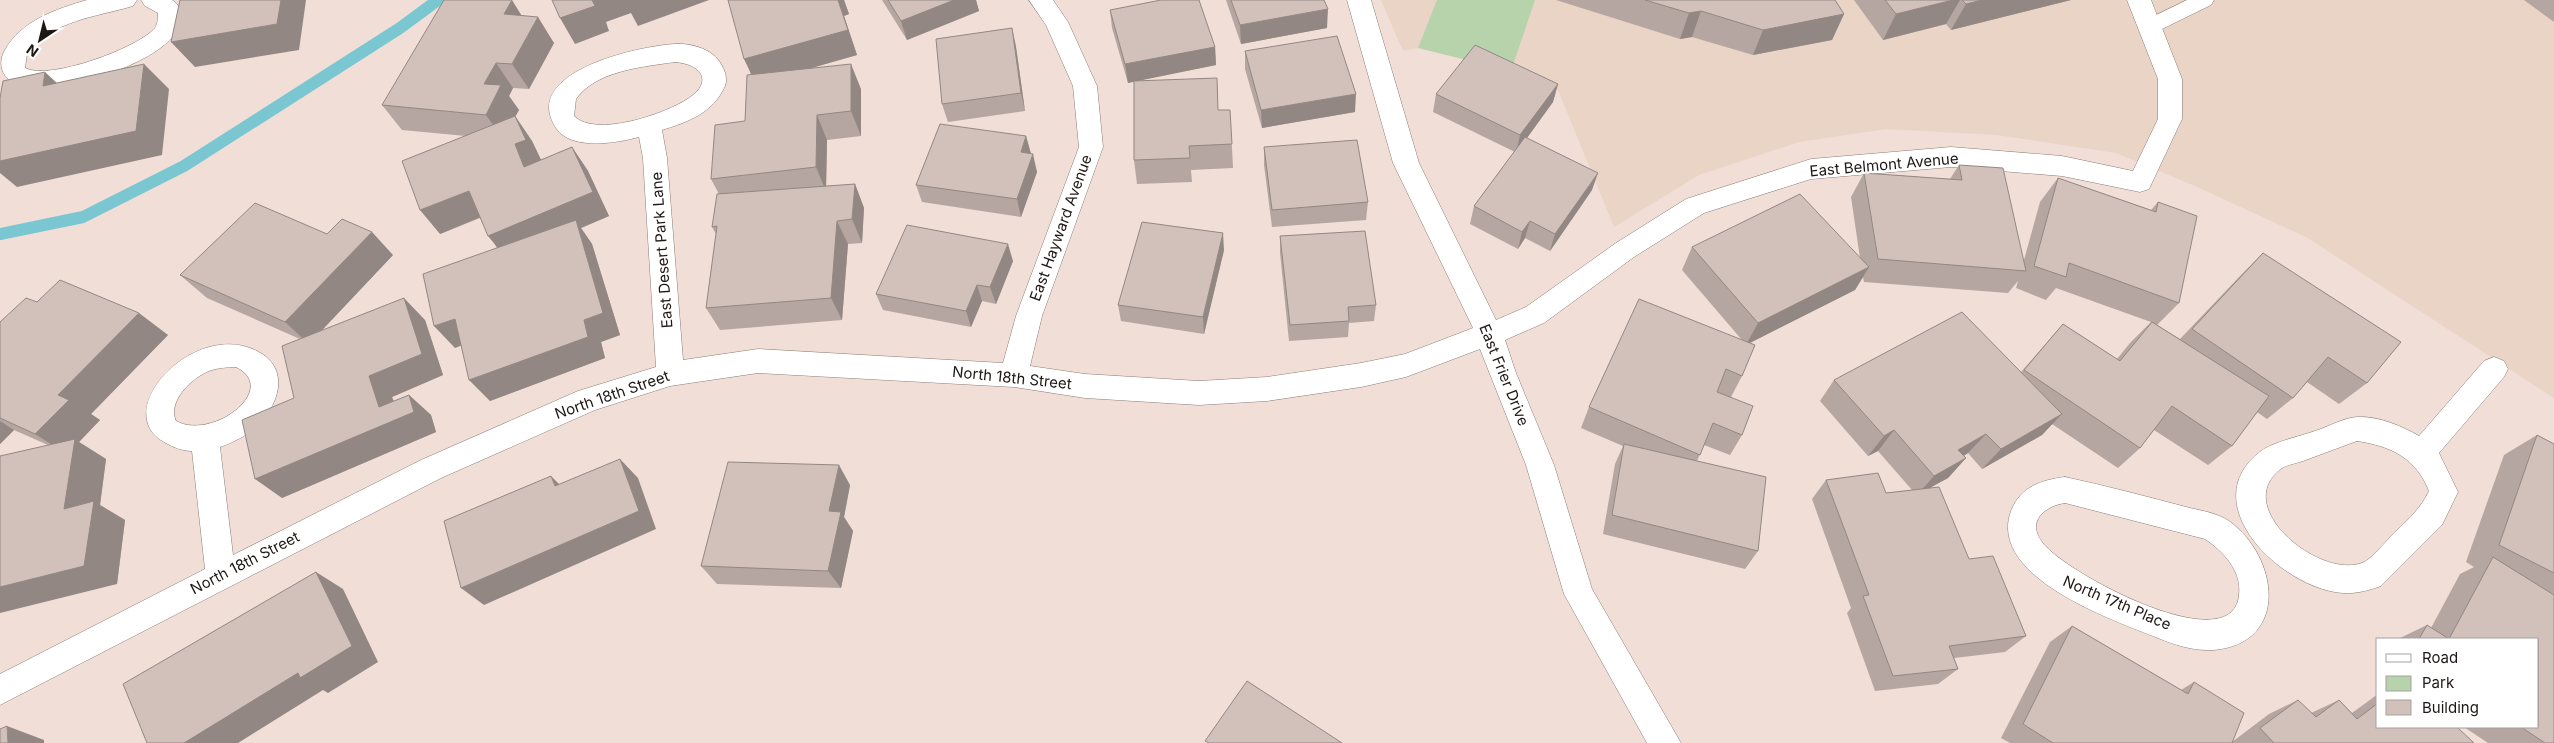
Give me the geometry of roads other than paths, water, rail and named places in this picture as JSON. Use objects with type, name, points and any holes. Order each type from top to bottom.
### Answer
[{"type":"street","points":[[125,0],[79,5],[36,31],[22,42],[11,61],[18,76],[32,80],[50,80],[104,64],[146,48],[164,33],[170,16],[168,8],[153,0]]},
{"type":"street","name":"East Hayward Avenue","points":[[1014,375],[1029,316],[1091,147],[1085,86],[1056,22],[1041,0]]},
{"type":"street","name":"East Frier Drive","points":[[1359,0],[1406,163],[1489,334],[1502,373],[1540,465],[1579,594],[1666,743]]},
{"type":"street","points":[[2139,0],[2150,27]]},
{"type":"street","name":"East Belmont Avenue","points":[[1489,334],[1535,315],[1625,250],[1695,206],[1812,169],[1951,157],[2062,166],[2140,182],[2170,119],[2170,79],[2150,27]]},
{"type":"street","points":[[676,53],[692,54],[706,61],[712,69],[714,77],[707,96],[694,107],[649,126],[616,133],[583,133],[570,127],[563,119],[562,101],[574,84],[599,71],[676,53]]},
{"type":"street","name":"East Desert Park Lane","points":[[649,126],[656,158],[670,374]]},
{"type":"street","name":"North 18th Street","points":[[0,690],[431,469],[588,400],[670,374],[758,361],[1014,375],[1085,386],[1189,392],[1266,389],[1361,375],[1406,365],[1489,334]]},
{"type":"street","points":[[2422,453],[2494,369]]},
{"type":"street","points":[[2357,429],[2382,431],[2406,442],[2422,453],[2439,476],[2444,492],[2432,516],[2370,576],[2343,579],[2311,570],[2292,560],[2271,541],[2261,528],[2250,501],[2254,479],[2272,459],[2357,429]]},
{"type":"street","points":[[206,439],[207,467],[221,575]]},
{"type":"street","name":"North 17th Place","points":[[2064,490],[2146,508],[2212,527],[2231,542],[2244,557],[2252,572],[2256,593],[2254,606],[2249,616],[2238,627],[2215,635],[2188,633],[2154,622],[2058,578],[2037,561],[2026,543],[2022,528],[2024,515],[2030,504],[2040,496],[2064,490]]},
{"type":"street","points":[[2244,557],[2271,541]]},
{"type":"lane","points":[[2150,27],[2204,0]]},
{"type":"waterway","points":[[0,234],[83,217],[184,166],[400,28],[438,0]]}]
